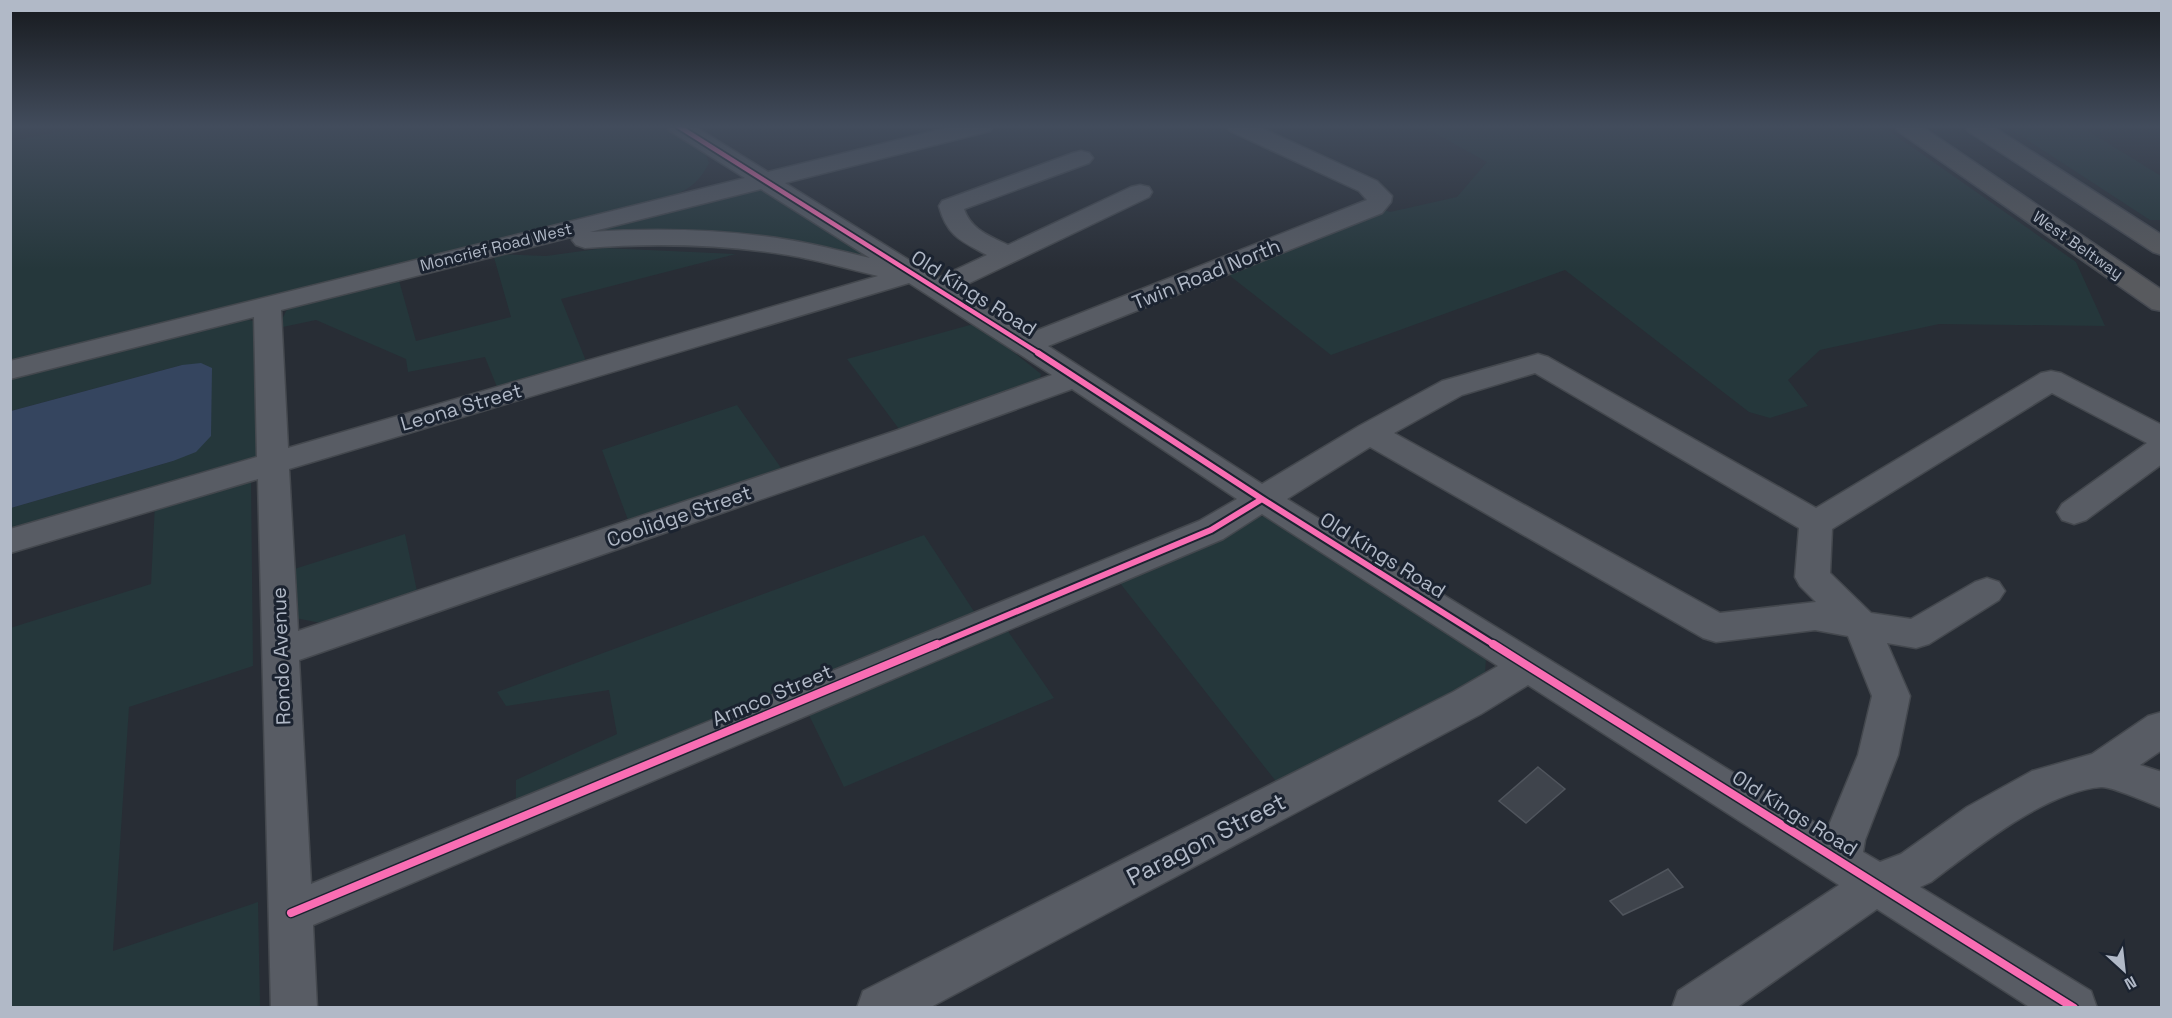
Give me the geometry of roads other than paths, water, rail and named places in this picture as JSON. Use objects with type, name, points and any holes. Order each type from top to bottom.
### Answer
[{"type":"highway","name":"West Beltway","points":[[1975,174],[2162,303]]},
{"type":"highway","points":[[2049,174],[2162,247]]},
{"type":"street","points":[[684,200],[706,183],[713,174]]},
{"type":"street","name":"Old Kings Road","points":[[753,174],[1026,345],[1262,499],[2074,1008]]},
{"type":"street","name":"Moncrief Road West","points":[[10,370],[789,174]]},
{"type":"street","points":[[1007,255],[970,236],[956,223],[951,206],[1039,174]]},
{"type":"street","name":"Twin Road North","points":[[1026,345],[1373,208],[1379,202],[1380,196],[1368,186],[1341,174]]},
{"type":"street","name":"Leona Street","points":[[10,541],[272,462],[924,281],[1007,255],[1140,192]]},
{"type":"street","points":[[467,254],[562,242],[626,237],[685,236],[788,247],[924,281]]},
{"type":"street","name":"Rondo Avenue","points":[[267,305],[294,1008]]},
{"type":"street","name":"Armco Street","points":[[291,913],[1211,530],[1370,433],[1452,388],[1538,363],[1815,523]]},
{"type":"street","name":"Coolidge Street","points":[[281,651],[898,441],[1076,377]]},
{"type":"street","points":[[1840,861],[1844,840],[1878,755],[1891,696],[1861,625],[1812,577],[1815,523],[2051,380],[2162,438]]},
{"type":"street","points":[[1370,433],[1716,628],[1815,616],[1916,634],[1987,591]]},
{"type":"street","points":[[2074,512],[2162,448]]},
{"type":"street","name":"Paragon Street","points":[[880,1008],[1467,703],[1530,665]]},
{"type":"street","points":[[1695,1008],[1877,884],[1916,868],[1982,820],[2046,784],[2103,768],[2162,728]]},
{"type":"street","points":[[2103,768],[2162,790]]},
{"type":"water","points":[[201,363],[212,368],[211,436],[196,452],[173,461],[11,508],[11,411],[182,365]]}]
